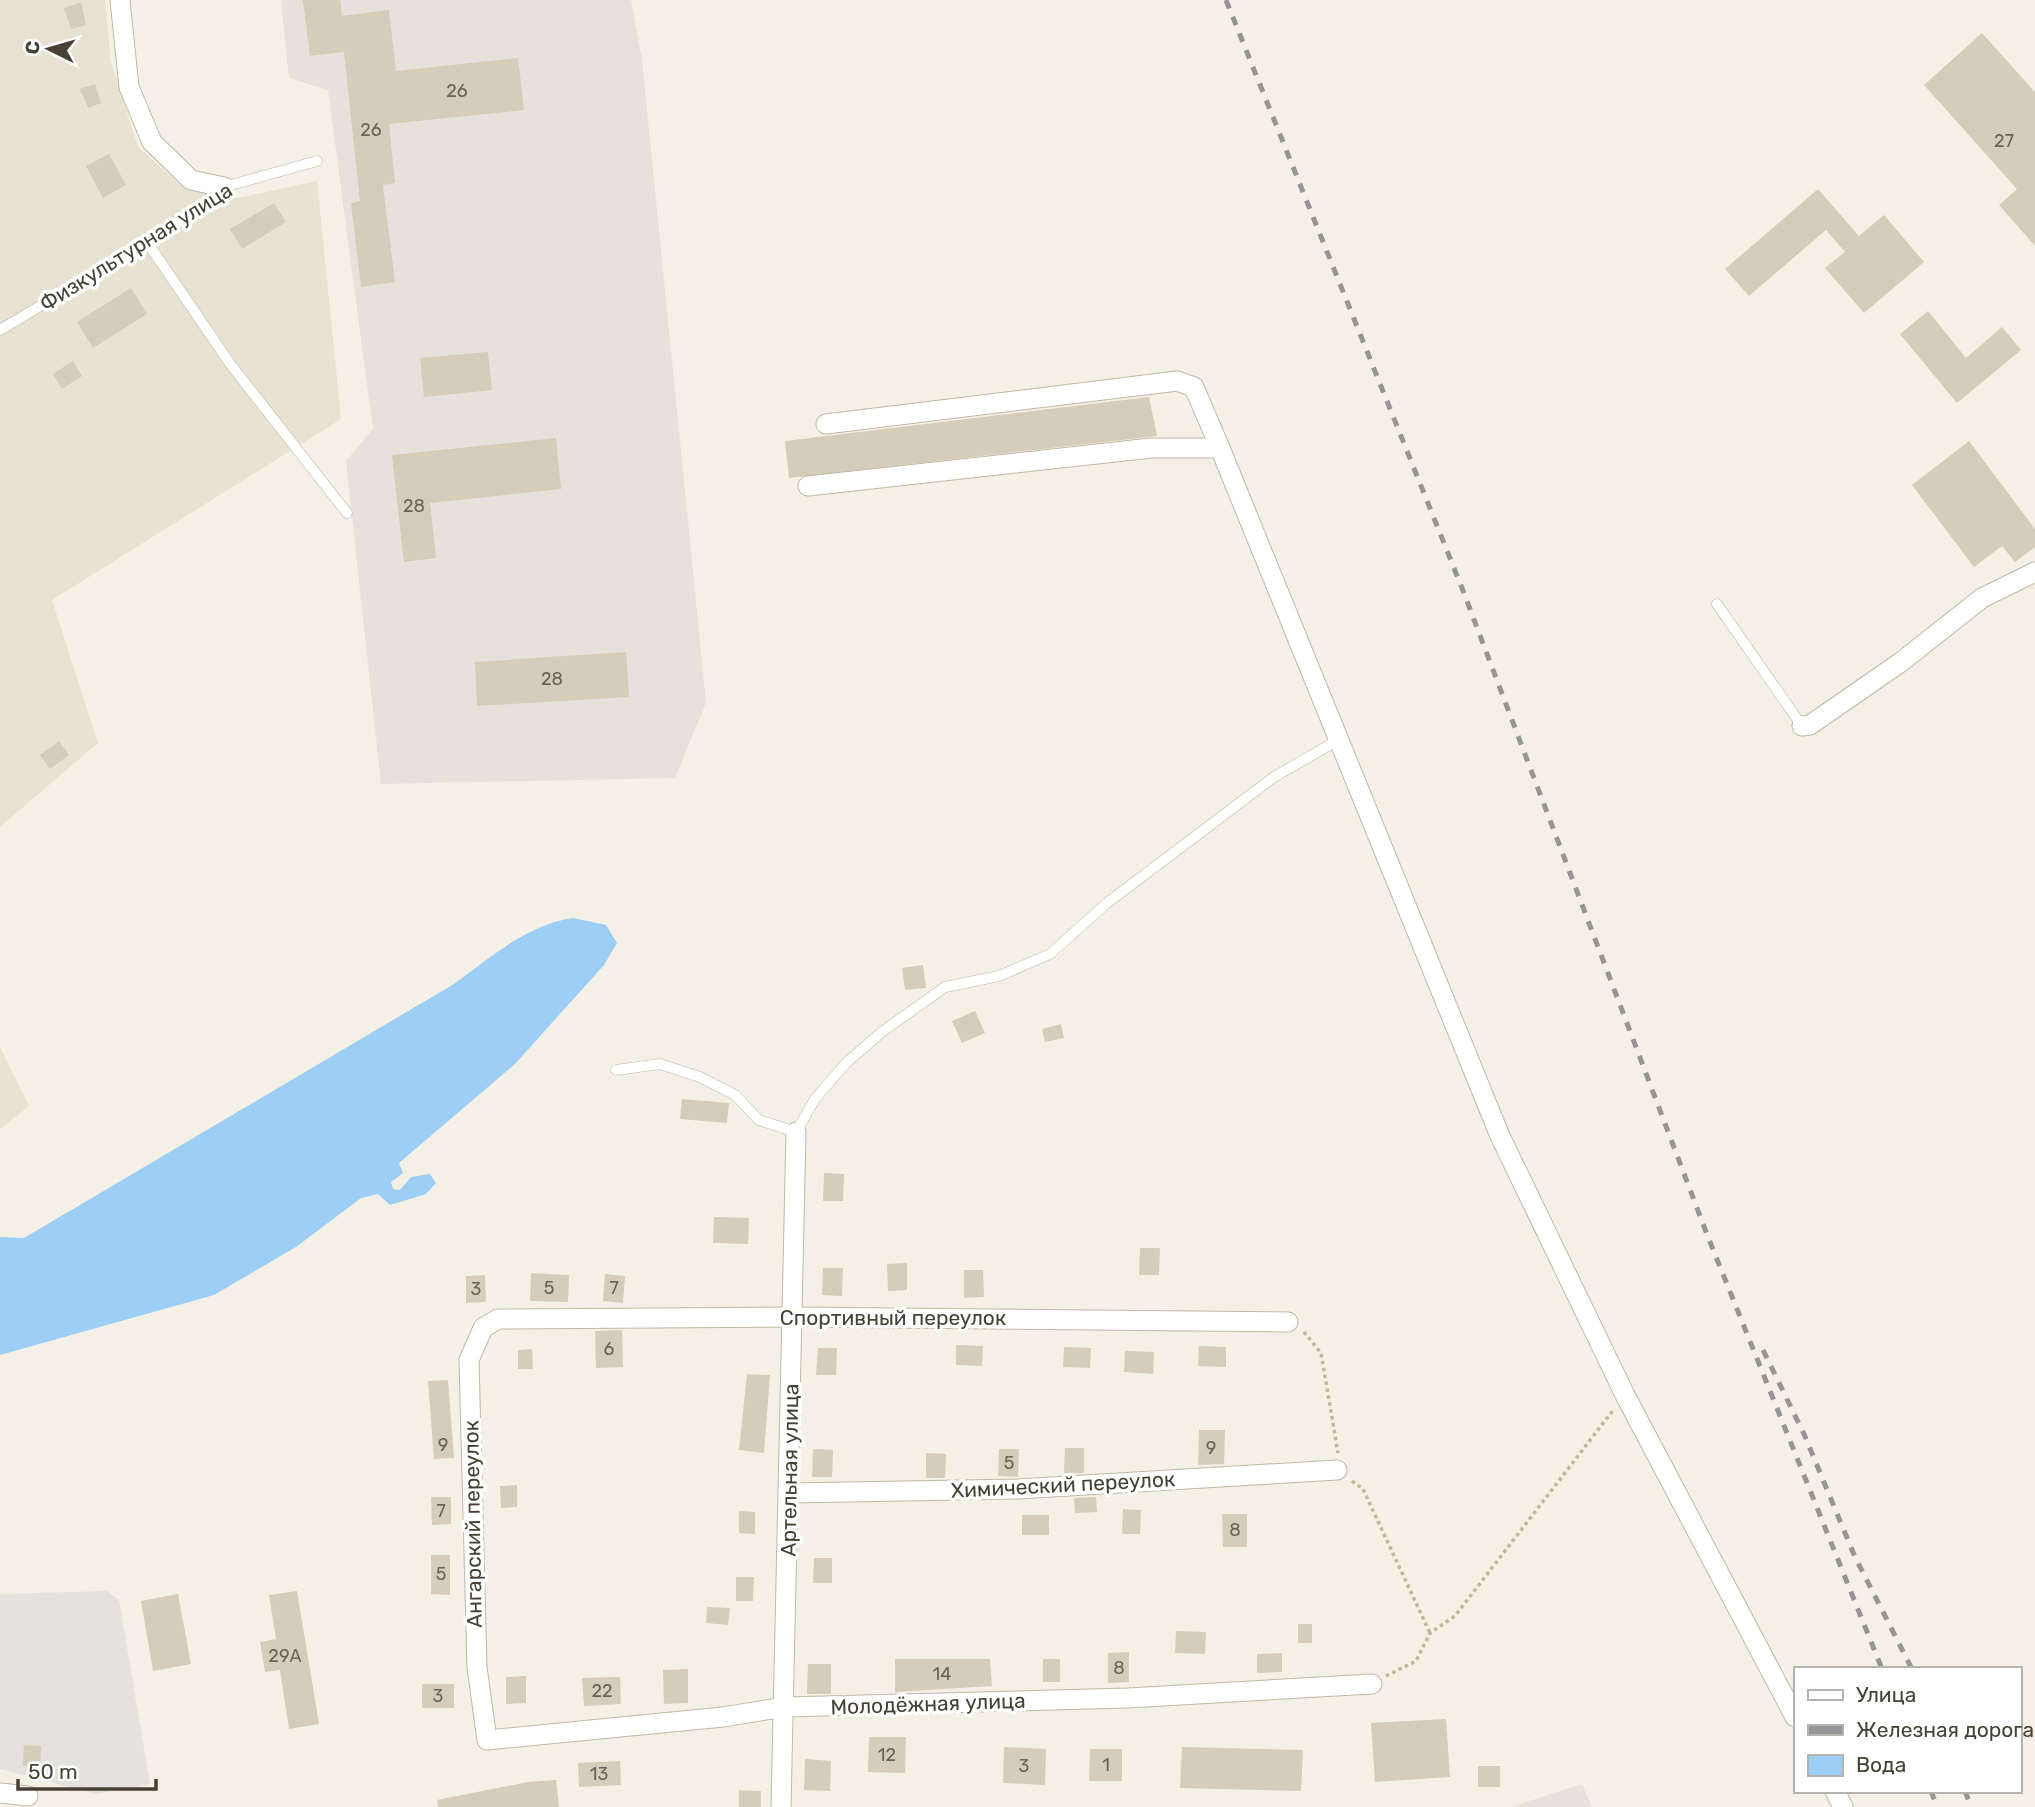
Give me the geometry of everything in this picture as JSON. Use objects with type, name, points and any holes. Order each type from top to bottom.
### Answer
[{"type":"street","points":[[120,0],[129,87],[152,142],[191,180],[224,187]]},
{"type":"street","points":[[826,424],[1177,381],[1194,387],[1500,1136],[1625,1395],[1794,1715]]},
{"type":"street","points":[[808,486],[1151,448],[1220,448]]},
{"type":"street","points":[[1802,726],[1810,725],[1901,662],[1982,598],[2035,572]]},
{"type":"street","name":"Артельная улица","points":[[781,1807],[796,1132]]},
{"type":"street","name":"Спортивный переулок","points":[[498,1319],[793,1317],[1288,1322]]},
{"type":"street","name":"Ангарский переулок","points":[[487,1740],[477,1667],[469,1360],[483,1328],[498,1319]]},
{"type":"street","name":"Химический переулок","points":[[790,1493],[1018,1489],[1337,1470]]},
{"type":"street","name":"Молодёжная улица","points":[[487,1740],[723,1717],[785,1707],[1128,1698],[1371,1684]]},
{"type":"street","points":[[0,1793],[28,1796]]},
{"type":"lane","name":"Физкультурная улица","points":[[0,330],[173,227],[224,187],[317,161]]},
{"type":"lane","points":[[147,242],[231,365],[347,513]]},
{"type":"lane","points":[[1717,604],[1802,726]]},
{"type":"lane","points":[[616,1070],[660,1064],[700,1077],[735,1095],[759,1120],[796,1132],[815,1099],[846,1063],[883,1031],[946,987],[999,976],[1050,954],[1107,903],[1273,777],[1338,740]]},
{"type":"path","points":[[1288,1322],[1307,1335],[1321,1353],[1339,1447],[1337,1470],[1363,1489],[1430,1633]]},
{"type":"path","points":[[1371,1684],[1416,1661],[1430,1633],[1455,1616],[1560,1475],[1625,1395]]},
{"type":"shaded area","points":[[0,0],[105,0],[111,62],[138,147],[186,190],[238,198],[317,181],[341,419],[52,600],[98,743],[0,827]]},
{"type":"shaded area","points":[[281,0],[631,0],[642,60],[706,703],[675,778],[381,784],[346,461],[373,429],[328,90],[289,78]]},
{"type":"shaded area","points":[[0,1047],[29,1106],[0,1129]]},
{"type":"shaded area","points":[[107,1591],[119,1600],[150,1784],[96,1794],[0,1769],[0,1594]]},
{"type":"shaded area","points":[[1582,1784],[1592,1807],[1511,1807]]},
{"type":"water","points":[[573,918],[606,925],[617,943],[604,965],[515,1064],[399,1163],[403,1173],[391,1182],[393,1189],[400,1190],[411,1177],[430,1174],[436,1183],[426,1194],[390,1205],[378,1194],[361,1198],[296,1247],[214,1295],[0,1355],[0,1237],[24,1238],[454,984],[525,935],[556,921]]},
{"type":"building","points":[[303,0],[340,0],[342,16],[389,10],[396,71],[518,58],[524,110],[389,124],[395,183],[383,185],[395,282],[361,287],[351,203],[360,201],[344,52],[310,56]]},
{"type":"building","points":[[81,2],[86,25],[71,29],[64,8]]},
{"type":"building","points":[[1982,33],[2035,92],[2035,246],[1999,205],[2017,189],[1924,85]]},
{"type":"building","points":[[95,84],[101,103],[88,108],[80,89]]},
{"type":"building","points":[[109,154],[126,185],[103,198],[86,166]]},
{"type":"building","points":[[1818,189],[1859,236],[1884,215],[1924,262],[1864,313],[1825,268],[1845,252],[1826,230],[1749,296],[1725,269]]},
{"type":"building","points":[[274,203],[286,222],[242,249],[230,229]]},
{"type":"building","points":[[131,288],[147,314],[93,348],[77,322]]},
{"type":"building","points":[[1928,311],[1966,358],[2002,327],[2021,350],[1957,403],[1900,334]]},
{"type":"building","points":[[488,352],[492,390],[424,397],[420,358]]},
{"type":"building","points":[[73,361],[82,376],[62,389],[53,374]]},
{"type":"building","points":[[1149,397],[1157,436],[789,478],[785,441]]},
{"type":"building","points":[[556,438],[561,489],[430,503],[436,558],[404,562],[392,455]]},
{"type":"building","points":[[1969,441],[2035,529],[2035,547],[2015,562],[2002,546],[1974,567],[1912,485]]},
{"type":"building","points":[[626,652],[629,697],[477,706],[475,662]]},
{"type":"building","points":[[59,741],[69,755],[50,769],[40,755]]},
{"type":"building","points":[[923,965],[926,988],[905,990],[902,968]]},
{"type":"building","points":[[975,1011],[985,1033],[962,1043],[952,1021]]},
{"type":"building","points":[[1061,1024],[1064,1038],[1045,1042],[1042,1029]]},
{"type":"building","points":[[682,1099],[729,1103],[727,1123],[680,1119]]},
{"type":"building","points":[[824,1173],[844,1174],[843,1201],[823,1201]]},
{"type":"building","points":[[714,1217],[749,1218],[748,1244],[713,1243]]},
{"type":"building","points":[[1140,1248],[1160,1248],[1159,1275],[1139,1275]]},
{"type":"building","points":[[907,1263],[907,1290],[888,1291],[887,1264]]},
{"type":"building","points":[[823,1268],[843,1268],[842,1296],[822,1295]]},
{"type":"building","points":[[964,1270],[983,1270],[984,1297],[964,1298]]},
{"type":"building","points":[[531,1273],[569,1275],[568,1302],[530,1301]]},
{"type":"building","points":[[605,1274],[625,1276],[623,1303],[603,1301]]},
{"type":"building","points":[[485,1275],[486,1302],[466,1303],[466,1276]]},
{"type":"building","points":[[622,1330],[623,1367],[596,1368],[595,1331]]},
{"type":"building","points":[[956,1345],[983,1346],[982,1366],[956,1365]]},
{"type":"building","points":[[1199,1346],[1226,1347],[1226,1367],[1198,1366]]},
{"type":"building","points":[[1064,1347],[1091,1348],[1090,1368],[1063,1367]]},
{"type":"building","points":[[818,1348],[837,1348],[836,1375],[816,1375]]},
{"type":"building","points":[[532,1349],[533,1369],[518,1369],[518,1350]]},
{"type":"building","points":[[1125,1351],[1154,1352],[1153,1374],[1124,1372]]},
{"type":"building","points":[[747,1374],[770,1375],[764,1453],[739,1450]]},
{"type":"building","points":[[448,1380],[454,1458],[434,1459],[428,1381]]},
{"type":"building","points":[[1199,1430],[1225,1430],[1224,1464],[1198,1465]]},
{"type":"building","points":[[1065,1448],[1084,1448],[1084,1473],[1064,1474]]},
{"type":"building","points":[[813,1449],[833,1450],[832,1477],[812,1477]]},
{"type":"building","points":[[999,1449],[1019,1449],[1018,1477],[998,1476]]},
{"type":"building","points":[[926,1453],[946,1454],[945,1478],[926,1478]]},
{"type":"building","points":[[517,1485],[517,1507],[501,1508],[500,1486]]},
{"type":"building","points":[[431,1497],[451,1497],[451,1524],[432,1525]]},
{"type":"building","points":[[1096,1497],[1097,1512],[1075,1513],[1074,1498]]},
{"type":"building","points":[[1123,1509],[1141,1510],[1140,1534],[1122,1534]]},
{"type":"building","points":[[739,1511],[755,1512],[755,1534],[739,1533]]},
{"type":"building","points":[[1222,1514],[1247,1514],[1247,1547],[1223,1547]]},
{"type":"building","points":[[1022,1515],[1049,1515],[1049,1535],[1022,1535]]},
{"type":"building","points":[[431,1555],[450,1555],[450,1595],[431,1594]]},
{"type":"building","points":[[814,1558],[832,1558],[832,1583],[813,1583]]},
{"type":"building","points":[[736,1577],[754,1577],[753,1601],[736,1601]]},
{"type":"building","points":[[297,1591],[319,1724],[289,1729],[280,1670],[265,1672],[260,1642],[276,1639],[269,1595]]},
{"type":"building","points":[[178,1594],[191,1664],[153,1671],[141,1601]]},
{"type":"building","points":[[707,1607],[730,1608],[728,1625],[706,1623]]},
{"type":"building","points":[[1298,1624],[1312,1624],[1312,1643],[1298,1643]]},
{"type":"building","points":[[1176,1631],[1206,1632],[1205,1654],[1175,1653]]},
{"type":"building","points":[[1129,1652],[1129,1682],[1108,1683],[1108,1653]]},
{"type":"building","points":[[1282,1653],[1282,1672],[1257,1673],[1257,1654]]},
{"type":"building","points":[[895,1659],[990,1659],[992,1686],[895,1692]]},
{"type":"building","points":[[1043,1659],[1060,1659],[1060,1682],[1043,1682]]},
{"type":"building","points":[[808,1664],[831,1664],[831,1694],[807,1694]]},
{"type":"building","points":[[688,1669],[688,1703],[664,1704],[663,1670]]},
{"type":"building","points":[[526,1676],[526,1703],[506,1704],[506,1677]]},
{"type":"building","points":[[620,1677],[621,1704],[584,1706],[582,1678]]},
{"type":"building","points":[[422,1684],[454,1684],[454,1708],[422,1708]]},
{"type":"building","points":[[1446,1719],[1450,1777],[1375,1782],[1371,1723]]},
{"type":"building","points":[[869,1737],[906,1737],[905,1773],[868,1772]]},
{"type":"building","points":[[24,1745],[41,1746],[40,1766],[23,1766]]},
{"type":"building","points":[[1004,1747],[1046,1749],[1045,1785],[1003,1783]]},
{"type":"building","points":[[1182,1747],[1303,1750],[1301,1791],[1180,1788]]},
{"type":"building","points":[[1090,1749],[1122,1749],[1122,1781],[1089,1781]]},
{"type":"building","points":[[805,1759],[831,1761],[830,1791],[804,1790]]},
{"type":"building","points":[[620,1761],[621,1785],[579,1787],[578,1763]]},
{"type":"building","points":[[1478,1766],[1500,1766],[1500,1787],[1478,1787]]},
{"type":"building","points":[[556,1780],[559,1807],[438,1807],[437,1800],[528,1782]]},
{"type":"building","points":[[739,1790],[761,1791],[761,1807],[739,1807]]},
{"type":"railway","points":[[1226,0],[1462,588],[1708,1237],[1881,1667]]},
{"type":"railway","points":[[1763,1350],[1804,1434],[1855,1557],[1911,1667]]},
{"type":"railway","points":[[1932,1793],[1937,1807]]},
{"type":"railway","points":[[1966,1793],[1971,1807]]}]
